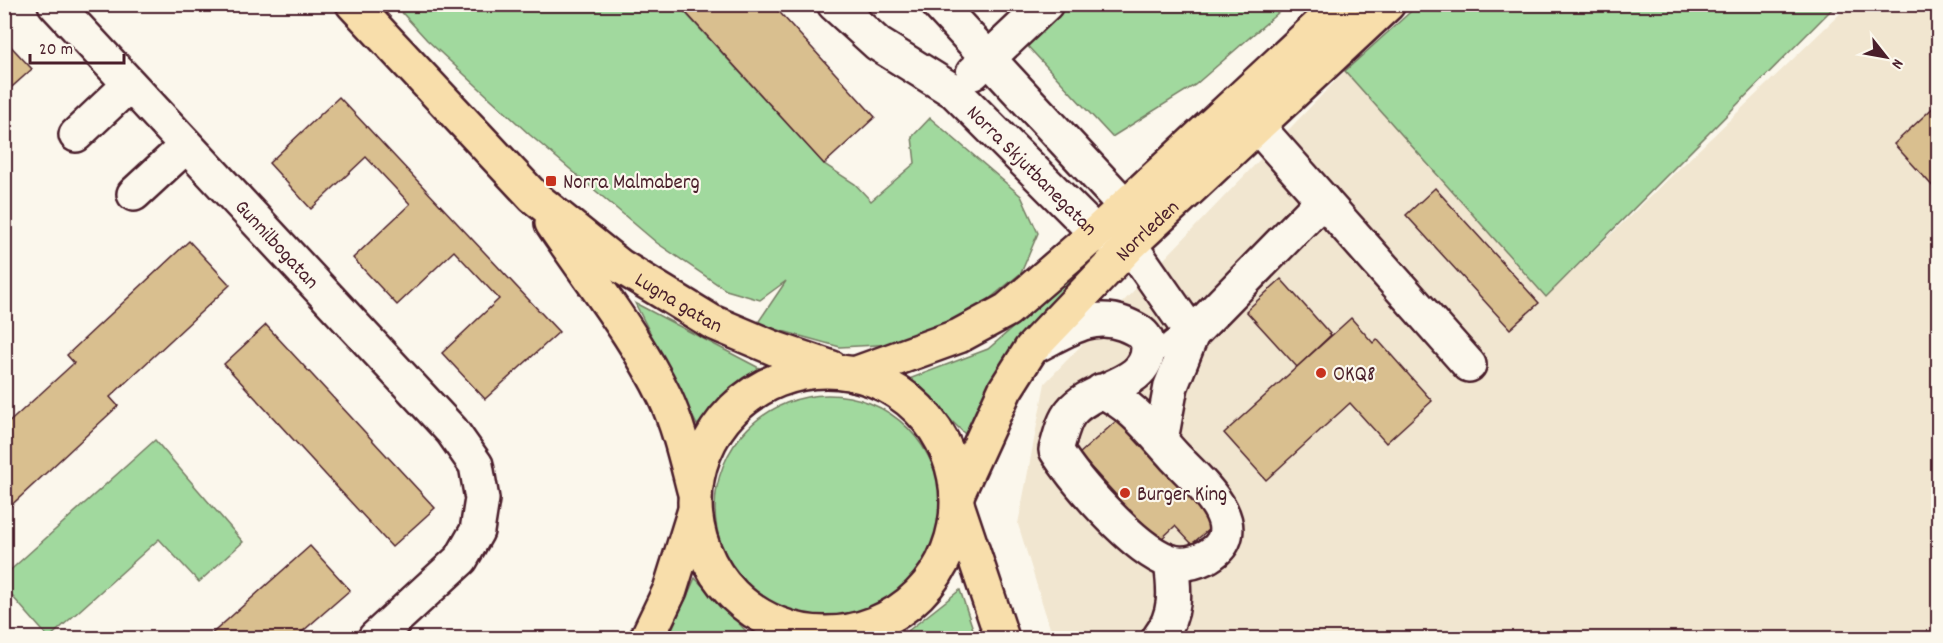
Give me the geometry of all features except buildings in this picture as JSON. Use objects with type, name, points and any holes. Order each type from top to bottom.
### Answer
[{"type":"main road","name":"Lugna gatan","points":[[353,4],[534,197],[620,266],[712,322],[776,349],[881,383],[906,397],[926,417],[942,441],[953,467],[957,500]]},
{"type":"main road","name":"Norrleden","points":[[848,373],[959,336],[1007,310],[1096,233],[1342,4]]},
{"type":"main road","name":"Norrleden","points":[[957,500],[1005,390],[1031,348],[1130,245],[1388,4]]},
{"type":"main road","name":"Lugna gatan","points":[[534,197],[648,365],[666,400],[683,448],[703,549],[722,583],[750,610],[793,634]]},
{"type":"main road","points":[[647,639],[670,590],[695,502],[703,458],[719,426],[743,400],[773,382],[807,372],[848,373]]},
{"type":"main road","points":[[793,634],[841,633],[877,623],[909,604],[935,576],[951,543],[957,500]]},
{"type":"main road","points":[[957,500],[1002,639]]},
{"type":"street","name":"Gunnilbogatan","points":[[55,4],[452,431],[476,465],[480,492],[477,531],[461,559],[375,639]]},
{"type":"street","name":"Norra Skjutbanegatan","points":[[834,4],[878,44],[955,92],[1096,233],[1130,245],[1125,206],[938,4]]},
{"type":"street","points":[[955,92],[1046,4]]},
{"type":"street","points":[[76,135],[129,85]]},
{"type":"street","points":[[1258,127],[1469,365]]},
{"type":"street","points":[[134,194],[186,146]]},
{"type":"street","points":[[1031,348],[1092,319],[1118,322],[1139,331],[1148,341],[1161,349],[1174,348],[1192,334],[1323,200]]},
{"type":"street","points":[[1130,245],[1192,334]]},
{"type":"street","points":[[1161,440],[1171,386],[1192,334]]},
{"type":"street","points":[[1101,392],[1119,400],[1147,422],[1203,486],[1222,512],[1227,526],[1225,538],[1210,555],[1191,563],[1171,562],[1149,552],[1068,470],[1056,450],[1070,412],[1084,401],[1140,371],[1148,357],[1148,341]]},
{"type":"street","points":[[1159,639],[1170,625],[1175,596],[1171,562]]},
{"type":"shaded area","points":[[1849,5],[1938,5],[1938,638],[1053,638],[1018,524],[1045,383],[1345,71],[1546,297]]},
{"type":"green space","points":[[395,5],[678,5],[824,164],[855,184],[871,201],[915,163],[912,137],[930,118],[1021,196],[1038,233],[1021,273],[966,318],[895,344],[840,347],[757,324],[786,281],[760,300],[726,290],[657,243],[530,135],[427,40]]},
{"type":"green space","points":[[1056,5],[1287,5],[1195,85],[1112,137],[1021,39]]},
{"type":"green space","points":[[1418,5],[1836,5],[1546,297],[1345,71]]},
{"type":"green space","points":[[1080,270],[1084,273],[1011,348],[983,397],[967,436],[909,379],[988,349]]},
{"type":"green space","points":[[635,303],[761,369],[697,425]]},
{"type":"green space","points":[[817,395],[839,395],[871,403],[881,408],[900,420],[916,436],[933,465],[939,486],[941,508],[939,530],[933,551],[916,580],[900,596],[871,613],[839,621],[817,621],[785,613],[775,608],[756,596],[740,580],[723,551],[715,519],[715,497],[723,465],[728,455],[740,436],[756,420],[785,403]]},
{"type":"green space","points":[[155,440],[243,542],[199,582],[159,539],[49,638],[5,588],[5,575]]},
{"type":"green space","points":[[695,578],[747,632],[726,638],[668,638]]},
{"type":"green space","points":[[960,590],[976,638],[899,638]]},
{"type":"place","name":"Norra Malmaberg","points":[[551,181]]},
{"type":"place","name":"OKQ8","points":[[1321,373]]},
{"type":"place","name":"Burger King","points":[[1125,493]]}]
